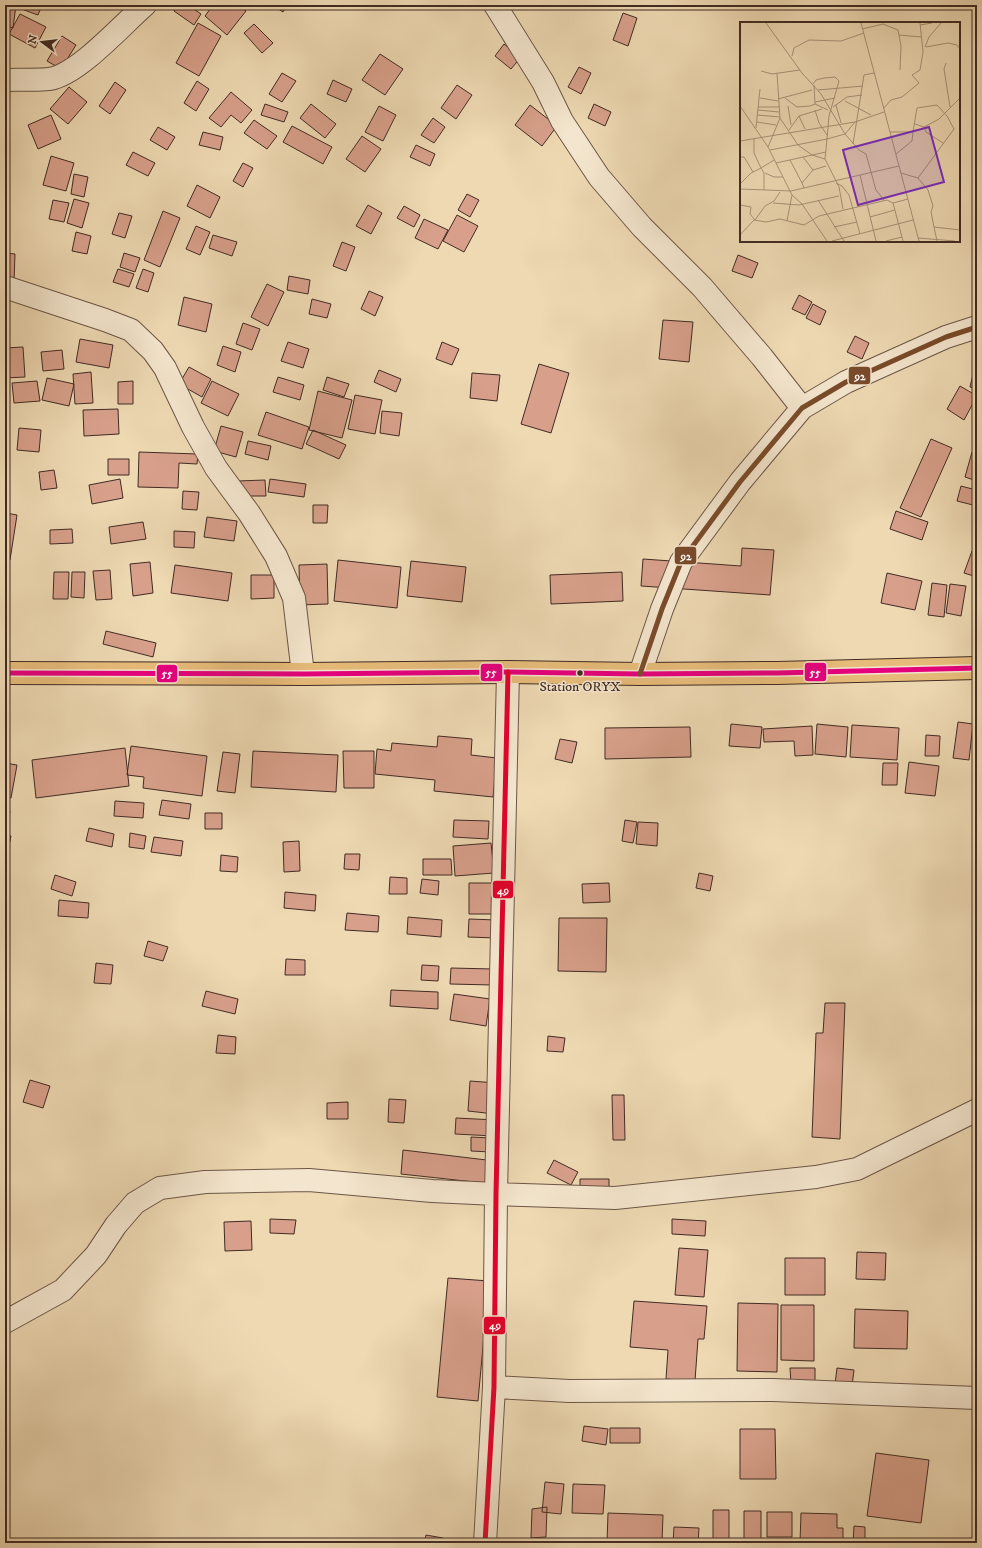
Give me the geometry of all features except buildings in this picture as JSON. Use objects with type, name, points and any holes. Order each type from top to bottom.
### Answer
[{"type":"main road","points":[[5,673],[303,674],[508,672],[640,674],[777,673],[977,668]]},
{"type":"street","points":[[5,80],[53,79],[68,72],[94,52],[145,5]]},
{"type":"street","points":[[495,5],[543,82],[562,120],[599,177],[642,227],[702,287],[762,357],[802,408]]},
{"type":"street","points":[[5,287],[105,320],[130,330],[153,351],[165,368],[193,426],[216,468],[249,513],[276,556],[294,598],[303,674]]},
{"type":"street","points":[[640,674],[662,609],[681,562],[740,482],[802,408],[846,382],[946,337],[977,327]]},
{"type":"street","points":[[485,1543],[494,1387],[496,1194],[508,672]]},
{"type":"street","points":[[5,1322],[63,1290],[96,1255],[116,1225],[135,1203],[160,1188],[205,1182],[309,1180],[432,1191],[615,1198],[816,1177],[857,1169],[977,1110]]},
{"type":"street","points":[[494,1387],[569,1391],[773,1390],[977,1398]]},
{"type":"transit line","name":"92","points":[[640,674],[662,609],[681,562],[740,482],[802,408],[846,382],[946,337],[977,327]]},
{"type":"transit line","name":"55","points":[[5,673],[303,674],[508,672],[640,674],[777,673],[977,668]]},
{"type":"transit line","name":"49","points":[[485,1543],[494,1387],[496,1194],[508,672]]},
{"type":"place","name":"Station ORYX","points":[[580,673]]}]
